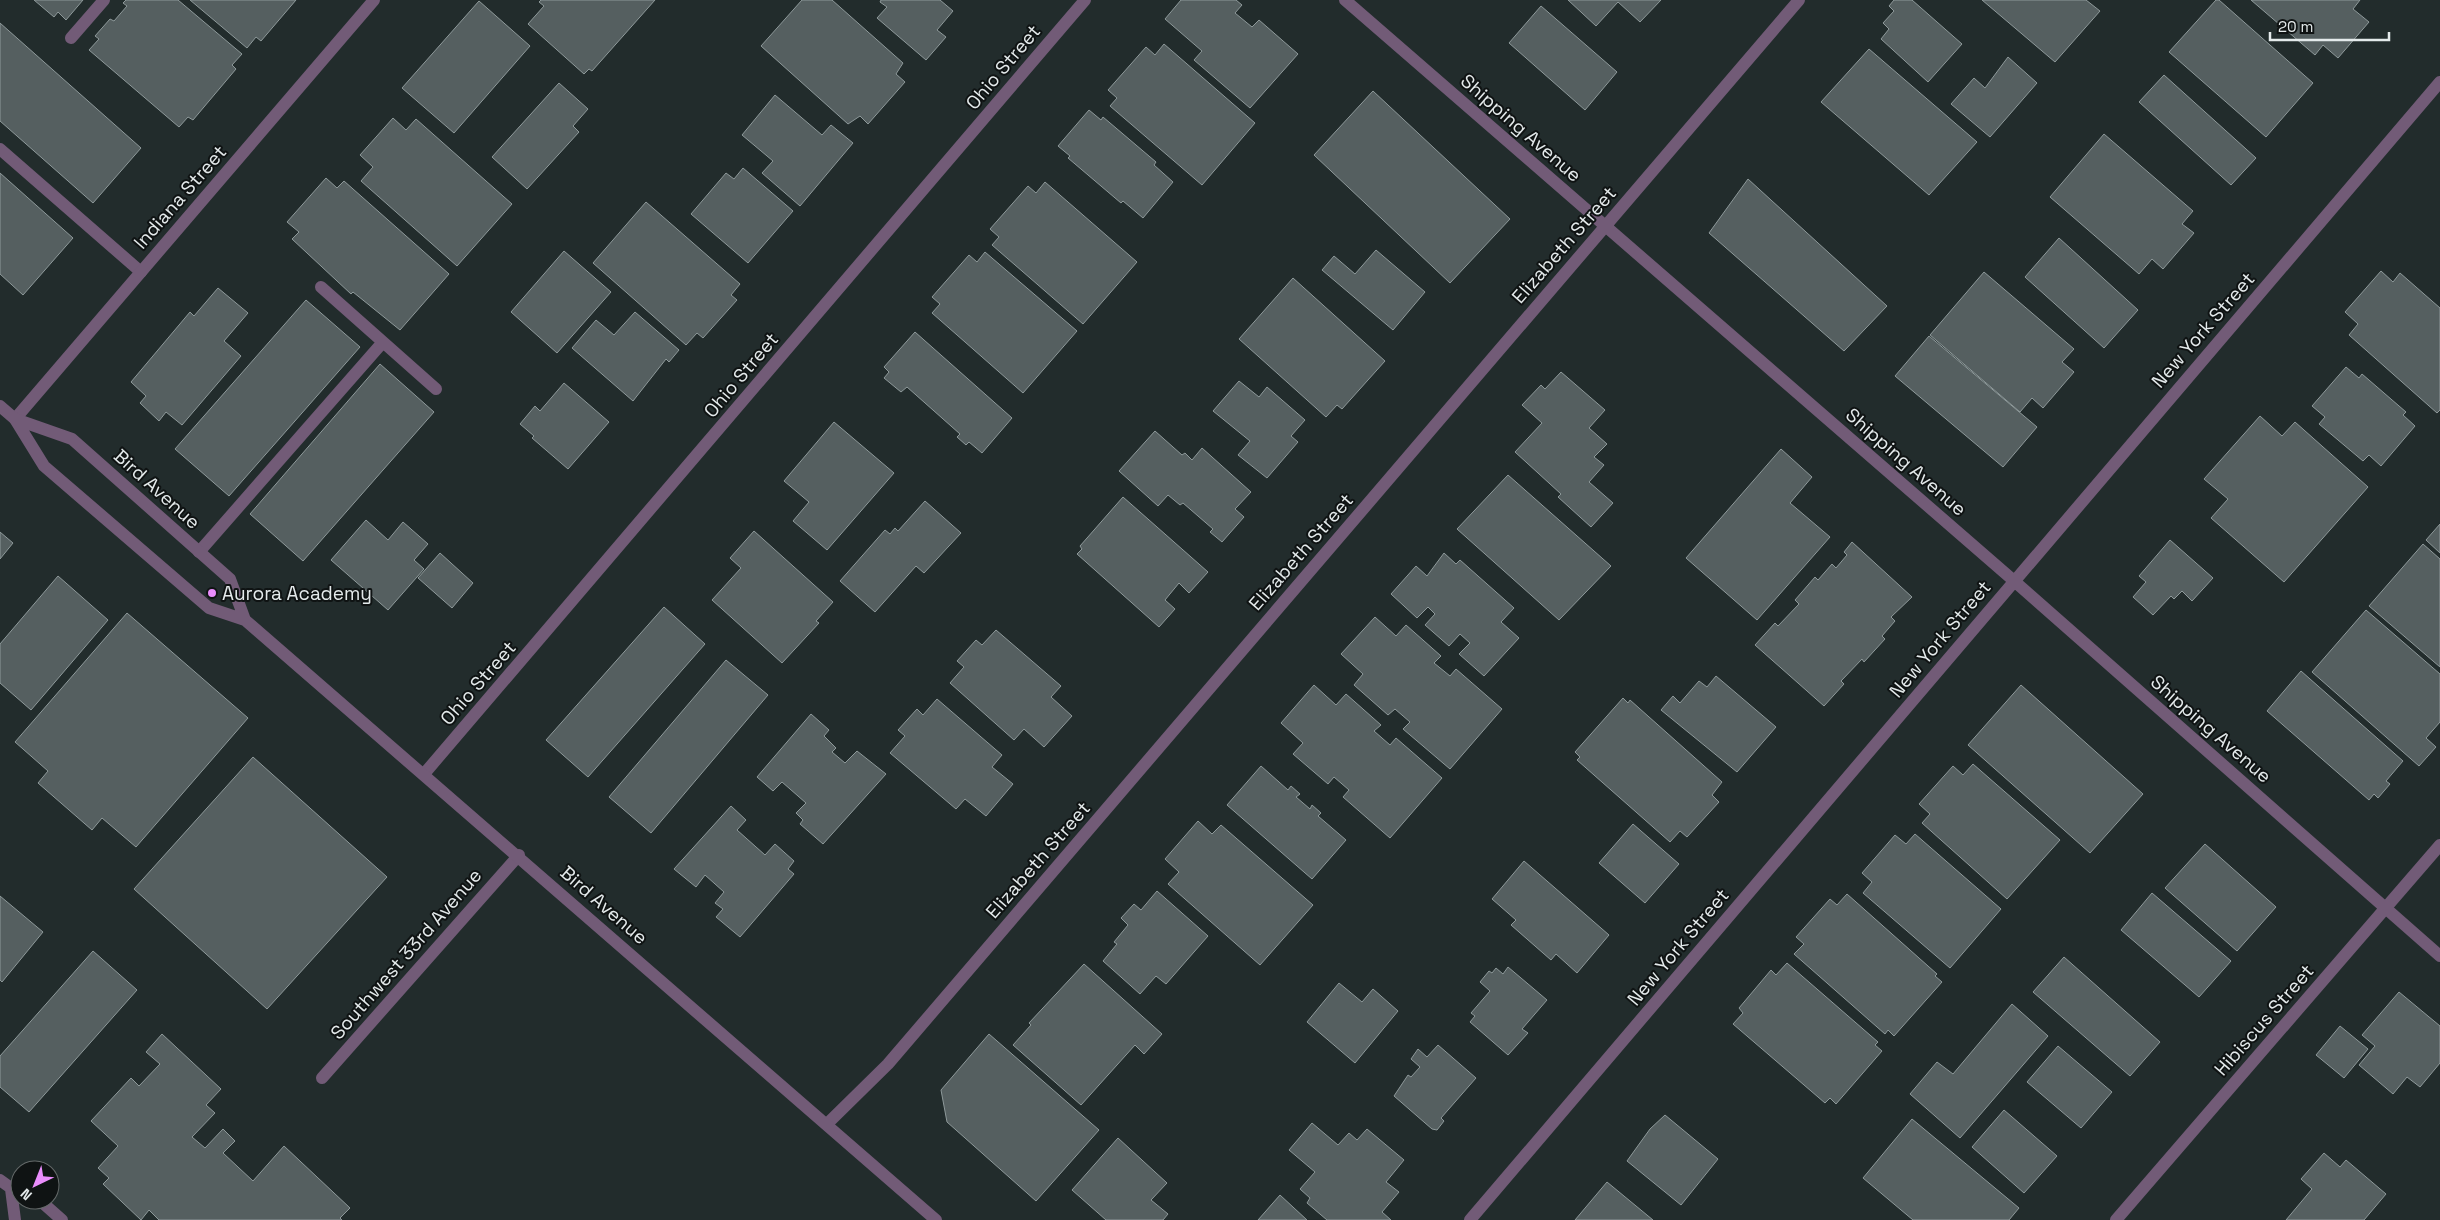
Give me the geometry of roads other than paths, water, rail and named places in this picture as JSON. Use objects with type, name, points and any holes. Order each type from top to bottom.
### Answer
[{"type":"street","points":[[71,38],[104,0]]},
{"type":"street","name":"Indiana Street","points":[[15,419],[374,0]]},
{"type":"street","name":"Ohio Street","points":[[424,774],[1085,0]]},
{"type":"street","name":"Shipping Avenue","points":[[1345,0],[2013,580],[2440,956]]},
{"type":"street","name":"Elizabeth Street","points":[[827,1124],[888,1064],[1799,0]]},
{"type":"street","name":"New York Street","points":[[1470,1220],[2013,580],[2440,82]]},
{"type":"street","points":[[0,149],[141,272]]},
{"type":"street","points":[[321,287],[436,389]]},
{"type":"street","points":[[199,552],[383,342]]},
{"type":"street","name":"Bird Avenue","points":[[0,406],[15,419],[44,466],[209,608],[245,620],[518,855],[936,1220]]},
{"type":"street","name":"Bird Avenue","points":[[15,419],[72,439],[230,579],[245,620]]},
{"type":"street","name":"Hibiscus Street","points":[[2116,1220],[2440,845]]},
{"type":"street","name":"Southwest 33rd Avenue","points":[[322,1078],[518,855]]},
{"type":"street","points":[[51,1210],[62,1220]]},
{"type":"place","name":"Aurora Academy","points":[[212,593]]}]
